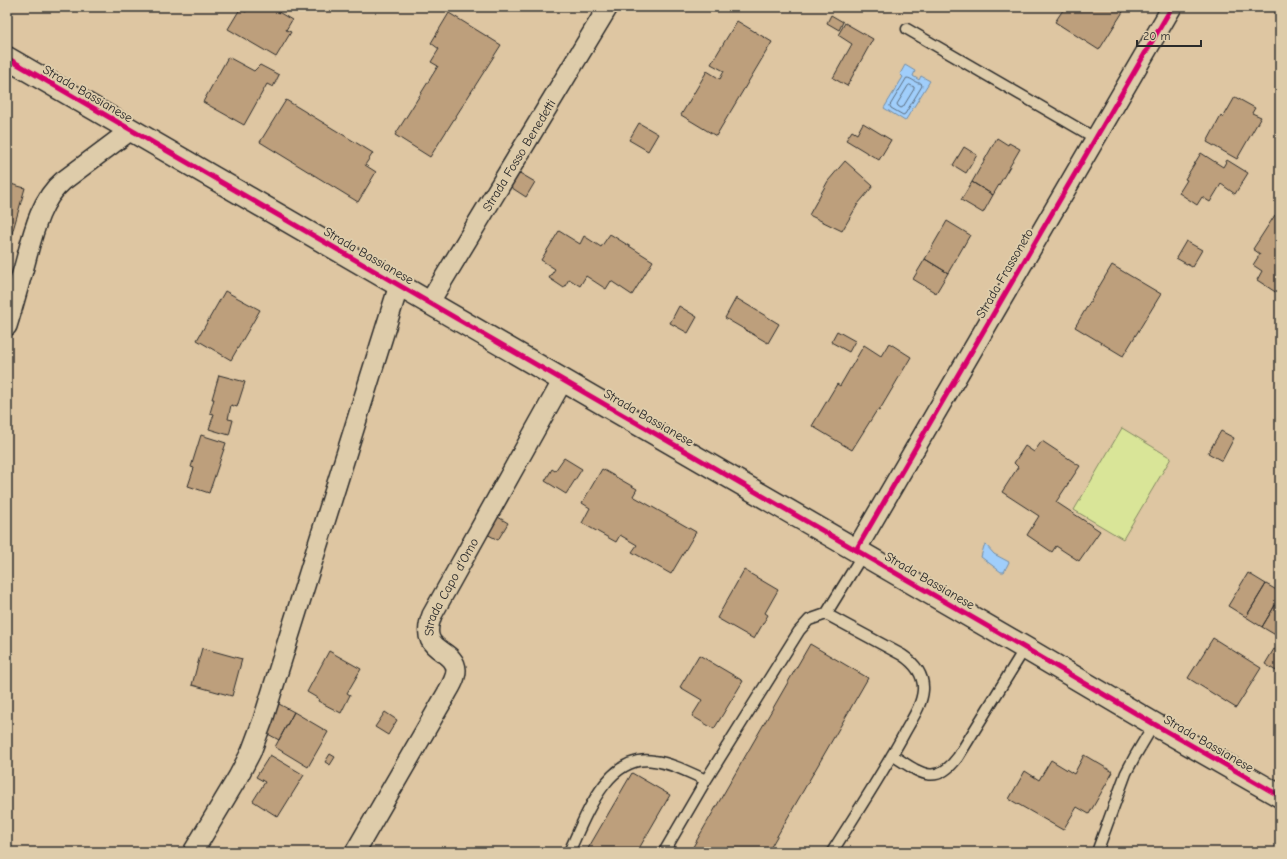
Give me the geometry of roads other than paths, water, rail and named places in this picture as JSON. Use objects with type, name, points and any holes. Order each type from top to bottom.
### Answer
[{"type":"street","name":"Strada Fosso Benedetti","points":[[429,303],[608,7]]},
{"type":"street","name":"Strada Frassoneto","points":[[860,552],[1095,138],[1172,7]]},
{"type":"street","name":"Strada Bassianese","points":[[7,58],[1280,796]]},
{"type":"street","points":[[7,326],[35,230],[49,198],[59,185],[131,130]]},
{"type":"street","points":[[193,852],[238,778],[251,752],[263,720],[399,285]]},
{"type":"street","name":"Strada Capo d'Omo","points":[[354,852],[455,678],[455,664],[433,644],[428,634],[428,628],[432,615],[563,380]]},
{"type":"lane","points":[[907,29],[1095,138]]},
{"type":"lane","points":[[664,852],[706,780],[798,630],[809,620],[826,614],[860,552]]},
{"type":"lane","points":[[826,614],[902,655],[910,661],[917,669],[923,688],[922,699],[892,755],[832,852]]},
{"type":"lane","points":[[892,755],[909,766],[928,774],[936,775],[944,772],[958,757],[1025,648]]},
{"type":"lane","points":[[1098,852],[1126,773],[1154,724]]},
{"type":"lane","points":[[569,852],[601,789],[613,775],[625,765],[640,760],[655,761],[673,766],[706,780]]},
{"type":"water","points":[[905,65],[915,71],[913,76],[919,80],[921,76],[930,81],[905,121],[884,108],[903,77],[900,74]]},
{"type":"water","points":[[986,545],[994,554],[1009,562],[1004,572],[1001,572],[981,557],[984,546]]}]
